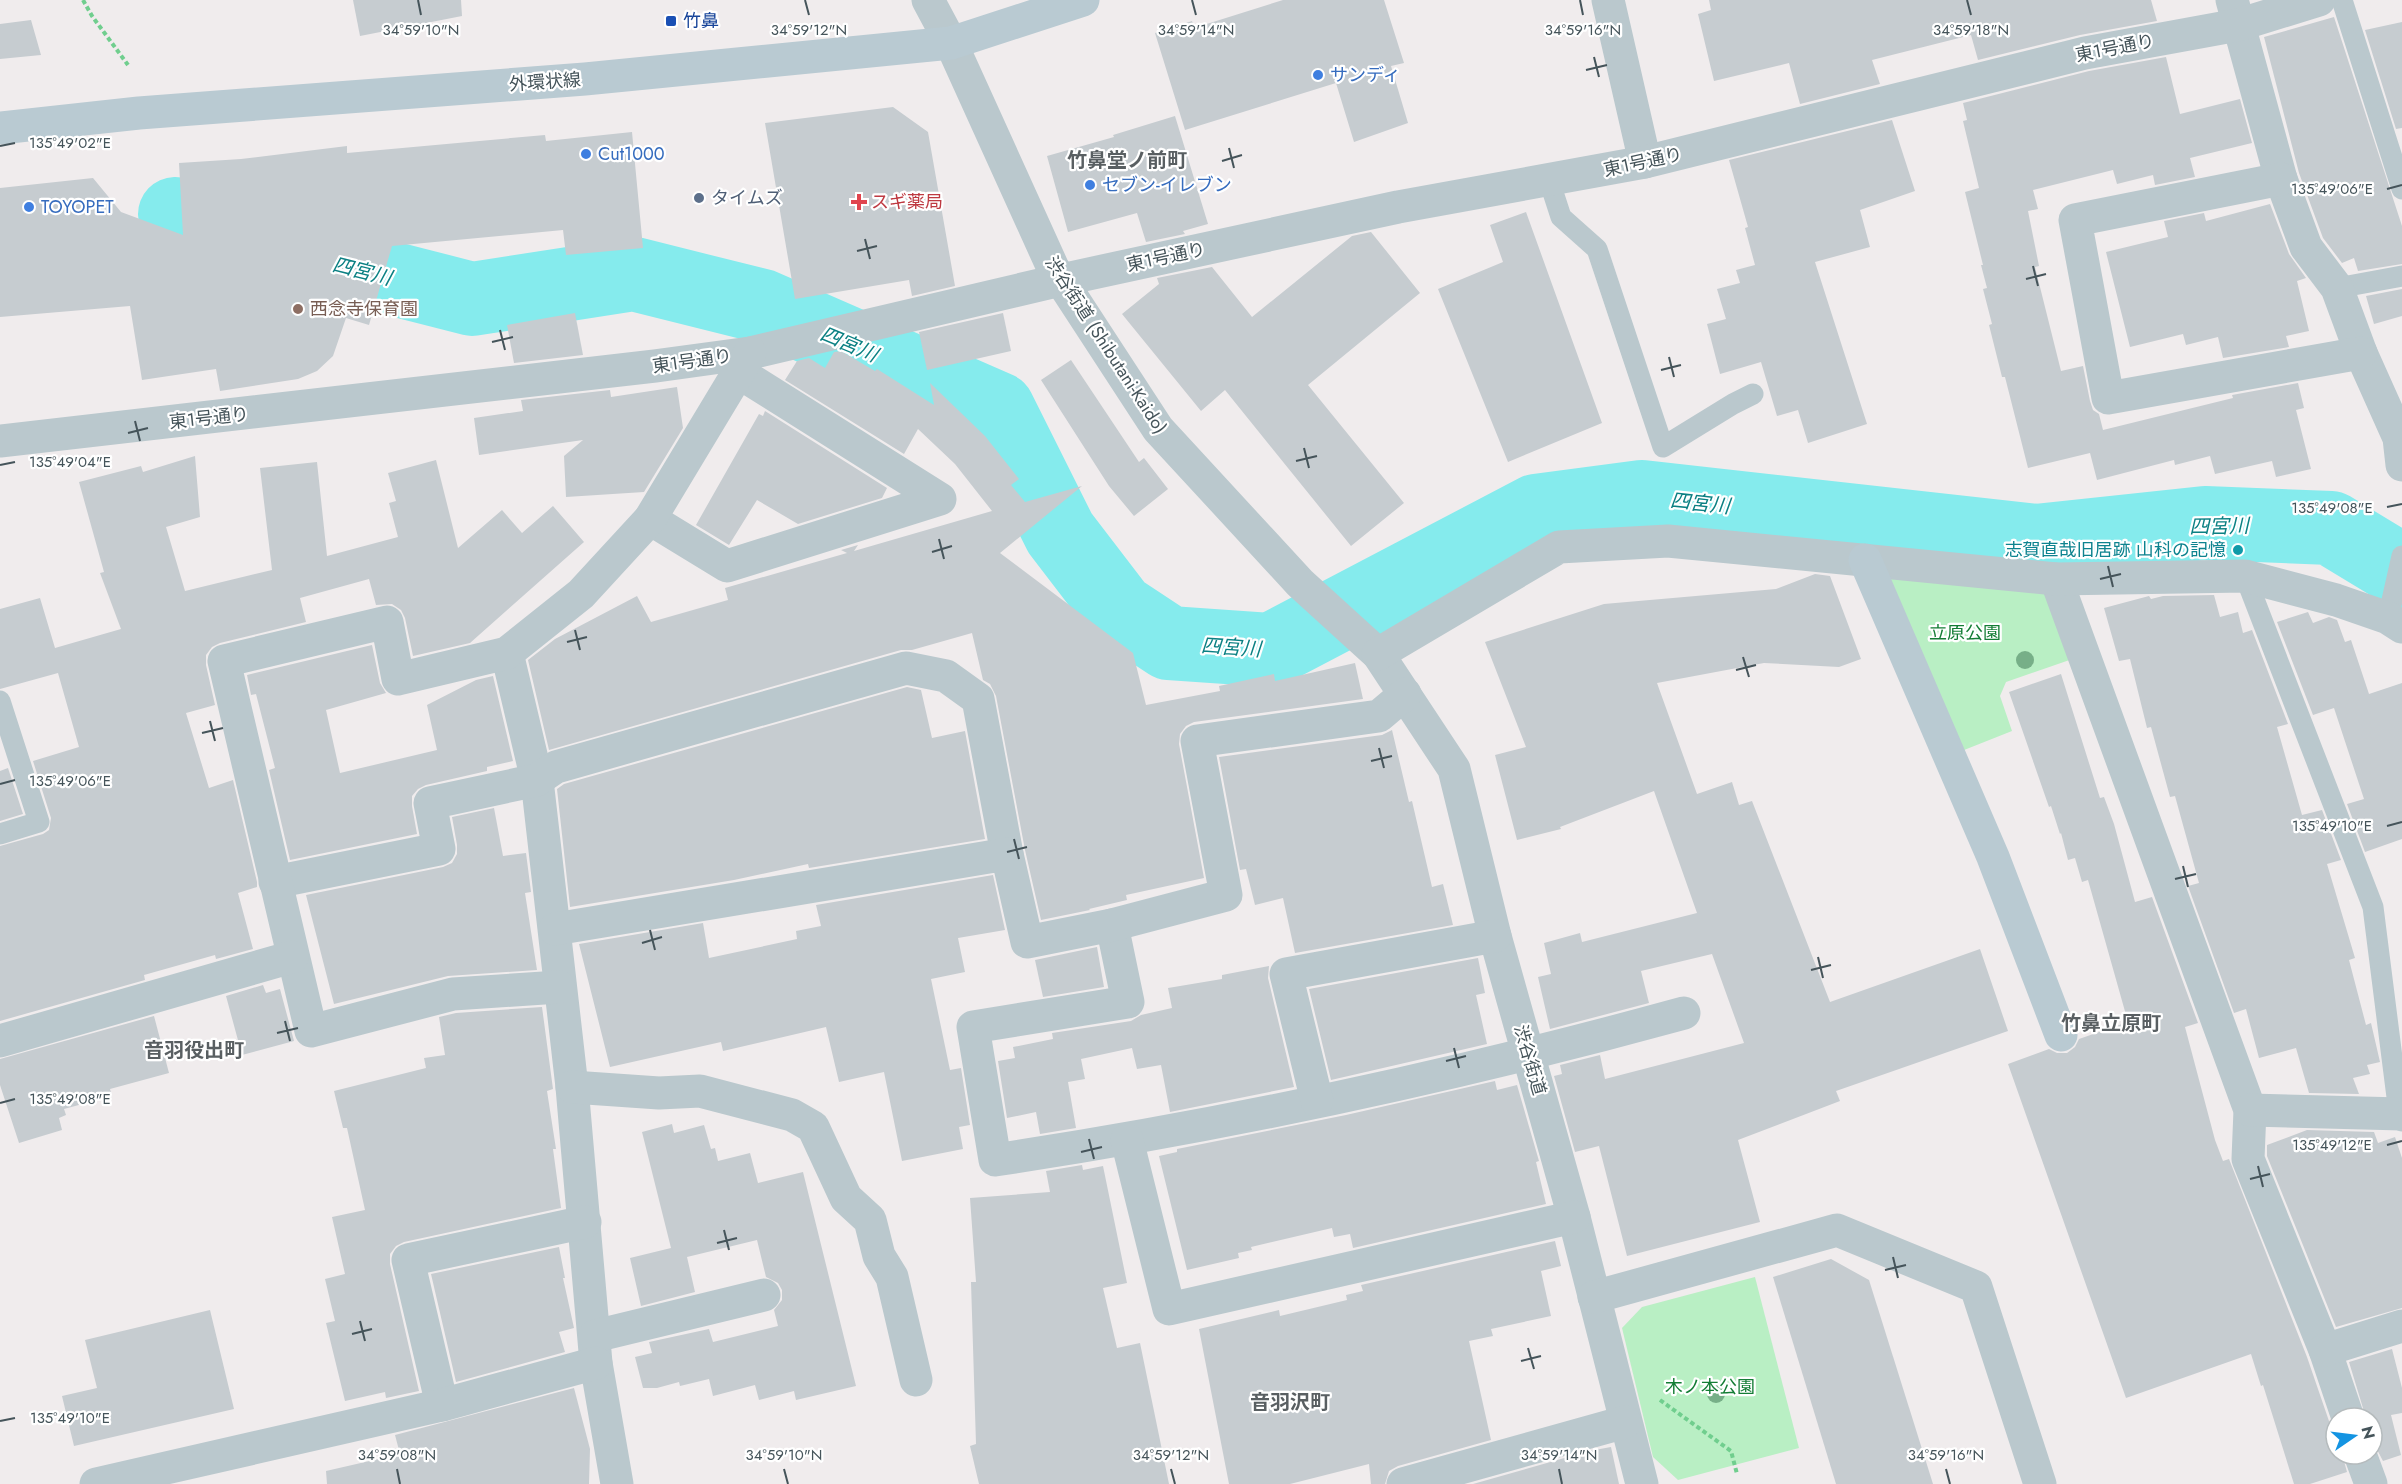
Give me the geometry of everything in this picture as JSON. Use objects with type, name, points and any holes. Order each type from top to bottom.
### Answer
[{"type":"street","points":[[928,0],[951,43]]},
{"type":"street","name":"外環状線","points":[[0,128],[139,113],[585,79],[951,43],[1083,0]]},
{"type":"street","points":[[1608,0],[1645,162]]},
{"type":"street","name":"東1号通り","points":[[0,441],[608,372],[744,363],[1061,280],[1398,207],[1645,162],[2085,53],[2235,12],[2319,0]]},
{"type":"street","points":[[2235,12],[2281,179],[2306,247],[2337,288],[2361,353],[2401,447]]},
{"type":"street","name":"渋谷街道 (Shibutani-Kaido)","points":[[951,43],[1053,268],[1158,429],[1300,583],[1378,654]]},
{"type":"street","points":[[2281,179],[2075,220],[2108,398],[2361,353]]},
{"type":"street","points":[[559,987],[453,994],[311,1031],[224,661],[387,622],[398,679],[507,653],[581,594],[650,519],[744,363],[940,499],[727,566],[650,519]]},
{"type":"street","points":[[1378,654],[1559,548],[1668,541],[2056,579],[2245,576],[2336,600],[2395,623]]},
{"type":"street","points":[[1864,560],[1993,856],[2061,1035]]},
{"type":"street","points":[[2056,579],[2250,1110],[2248,1159],[2325,1350],[2344,1406]]},
{"type":"street","points":[[507,653],[537,780],[572,1087],[596,1350],[617,1484]]},
{"type":"street","name":"渋谷街道","points":[[1378,654],[1454,770],[1495,936],[1574,1218],[1642,1484]]},
{"type":"street","points":[[275,882],[439,849],[430,803],[537,780],[556,767],[906,668],[946,676],[978,699],[1007,854],[1027,942],[1112,925],[1226,895],[1197,741],[1379,716],[1405,694]]},
{"type":"street","points":[[555,929],[1007,854]]},
{"type":"street","points":[[1112,925],[1128,1002],[973,1027],[995,1160],[1127,1140],[1317,1101],[1528,1055],[1684,1013]]},
{"type":"street","points":[[1317,1101],[1286,974],[1495,936]]},
{"type":"street","points":[[0,1041],[292,957]]},
{"type":"street","points":[[572,1087],[659,1093],[699,1091],[792,1114],[813,1127],[846,1198],[870,1220],[879,1256],[892,1277],[916,1380]]},
{"type":"street","points":[[2250,1110],[2401,1116]]},
{"type":"street","points":[[1127,1140],[1168,1309],[1574,1218]]},
{"type":"street","points":[[442,1405],[408,1260],[585,1222]]},
{"type":"street","points":[[1594,1297],[1837,1230],[1976,1287],[2040,1484]]},
{"type":"street","points":[[96,1484],[442,1405],[596,1350],[764,1295]]},
{"type":"street","points":[[2325,1350],[2402,1326]]},
{"type":"street","points":[[1402,1484],[1625,1422]]},
{"type":"street","points":[[2364,1466],[2371,1484]]},
{"type":"lane","points":[[2342,0],[2402,189]]},
{"type":"lane","points":[[1549,180],[1562,217],[1597,249],[1663,447],[1753,394]]},
{"type":"lane","points":[[2337,288],[2402,276]]},
{"type":"lane","points":[[2395,623],[2402,556]]},
{"type":"lane","points":[[2245,576],[2373,907],[2401,1116]]},
{"type":"lane","points":[[0,702],[39,822],[0,834]]},
{"type":"path","points":[[83,0],[128,65]]},
{"type":"path","points":[[1654,1395],[1731,1451],[1737,1473]]},
{"type":"green space","name":"立原公園","points":[[1865,560],[2056,579],[2084,655],[2006,682],[2000,696],[2012,731],[1949,756]]},
{"type":"green space","name":"木ノ本公園","points":[[1755,1277],[1799,1448],[1678,1480],[1653,1457],[1622,1328],[1642,1307]]},
{"type":"building","points":[[353,0],[461,0],[462,16],[360,36]]},
{"type":"building","name":"サンディ","points":[[1283,0],[1384,0],[1404,63],[1391,66],[1408,123],[1354,142],[1336,83],[1185,130],[1155,33],[1192,21],[1194,28]]},
{"type":"building","points":[[1709,0],[2151,0],[2157,21],[2080,35],[1978,60],[1971,35],[1872,60],[1880,84],[1800,104],[1789,63],[1714,81],[1698,14],[1711,10]]},
{"type":"building","points":[[2334,17],[2402,226],[2402,264],[2358,271],[2354,258],[2342,263],[2323,238],[2299,173],[2264,37]]},
{"type":"building","points":[[31,20],[41,55],[0,59],[0,24]]},
{"type":"building","points":[[2402,22],[2402,128],[2396,129],[2365,30]]},
{"type":"building","points":[[2166,57],[2180,114],[2240,99],[2252,143],[2190,158],[2195,177],[2155,185],[2153,175],[2117,184],[2113,170],[2033,190],[2038,209],[2028,211],[2039,266],[2035,267],[2061,371],[2083,366],[2090,401],[2093,410],[2099,414],[2103,430],[2233,398],[2232,395],[2298,383],[2304,408],[2296,410],[2311,469],[2276,477],[2272,461],[2215,474],[2210,456],[2175,465],[2174,460],[2097,480],[2090,453],[2028,468],[1989,325],[1992,324],[1983,289],[1987,288],[1981,265],[1983,265],[1965,192],[1979,188],[1963,121],[1967,120],[1963,103],[2089,71]]},
{"type":"building","name":"スギ薬局","points":[[893,107],[928,132],[955,286],[912,296],[909,280],[795,299],[765,123]]},
{"type":"building","points":[[1175,116],[1208,224],[1183,231],[1185,234],[1146,242],[1137,213],[1068,232],[1047,156],[1114,137],[1113,135]]},
{"type":"building","points":[[1892,120],[1915,191],[1860,210],[1870,247],[1815,262],[1867,424],[1808,443],[1798,410],[1777,416],[1761,362],[1720,374],[1707,324],[1726,319],[1717,289],[1740,283],[1736,270],[1755,265],[1745,228],[1748,227],[1729,160]]},
{"type":"building","points":[[632,132],[643,248],[566,255],[563,230],[392,246],[369,325],[346,318],[333,356],[317,371],[298,379],[220,391],[216,369],[142,380],[130,306],[0,317],[0,188],[93,178],[121,212],[183,235],[179,163],[241,159],[347,146],[347,153],[545,135],[546,141]]},
{"type":"building","points":[[2270,204],[2289,254],[2306,278],[2297,281],[2309,331],[2286,336],[2289,347],[2223,358],[2218,337],[2186,345],[2183,334],[2130,347],[2106,252],[2168,237],[2164,221],[2204,213],[2206,221]]},
{"type":"building","points":[[1526,212],[1602,423],[1508,462],[1438,289],[1503,262],[1490,225]]},
{"type":"building","points":[[1371,232],[1420,293],[1308,385],[1404,503],[1351,546],[1225,390],[1201,411],[1122,314],[1159,284],[1157,278],[1212,267],[1252,317],[1352,236]]},
{"type":"building","points":[[2402,289],[2402,316],[2374,324],[2366,296]]},
{"type":"building","points":[[575,313],[583,355],[514,363],[507,325]]},
{"type":"building","points":[[1003,313],[1011,351],[927,370],[919,332]]},
{"type":"building","points":[[841,351],[875,371],[877,369],[934,405],[930,383],[985,436],[1019,479],[1011,485],[1025,502],[1082,486],[1000,553],[1133,653],[1146,705],[1220,691],[1219,686],[1274,674],[1275,681],[1355,663],[1363,699],[1194,722],[1186,726],[1180,734],[1179,744],[1204,878],[1126,895],[1127,900],[1041,920],[1025,850],[996,696],[990,684],[983,680],[972,633],[912,650],[901,650],[549,750],[528,660],[555,639],[637,596],[651,622],[728,600],[725,588],[847,553],[841,550],[858,545],[854,551],[992,511],[955,464],[918,429],[904,454],[785,380],[797,361],[809,358],[825,368],[834,352]]},
{"type":"building","points":[[1071,360],[1139,462],[1144,458],[1168,489],[1134,516],[1109,486],[1041,380]]},
{"type":"building","points":[[677,387],[683,428],[644,492],[566,497],[564,456],[583,440],[479,455],[474,418],[523,411],[521,400],[610,390],[611,397]]},
{"type":"building","points":[[765,411],[887,488],[882,498],[798,524],[757,500],[729,545],[696,525],[759,414],[763,416]]},
{"type":"building","points":[[195,456],[200,517],[166,527],[185,591],[272,570],[260,468],[317,462],[327,556],[398,537],[389,503],[396,501],[388,473],[436,460],[458,548],[502,510],[522,533],[553,506],[584,542],[470,643],[413,656],[405,618],[401,610],[392,604],[376,605],[369,579],[300,598],[306,622],[220,643],[212,647],[206,655],[206,665],[215,705],[186,713],[209,788],[233,780],[257,882],[257,887],[238,893],[253,949],[216,959],[215,955],[144,975],[145,980],[0,1021],[0,846],[43,834],[49,830],[51,818],[33,761],[79,747],[58,673],[0,689],[0,609],[40,598],[55,648],[121,629],[100,573],[104,572],[79,482],[141,466],[143,472]]},
{"type":"building","points":[[1815,574],[1830,576],[1861,659],[1839,667],[1764,663],[1657,683],[1697,794],[1732,782],[1739,805],[1752,801],[1830,1002],[1980,949],[2008,1031],[1836,1091],[1840,1101],[1738,1140],[1760,1222],[1627,1256],[1599,1146],[1575,1152],[1554,1076],[1562,1074],[1560,1065],[1600,1055],[1605,1079],[1744,1043],[1712,954],[1641,971],[1649,1003],[1550,1029],[1538,977],[1551,974],[1544,943],[1580,933],[1582,942],[1697,913],[1654,791],[1560,827],[1561,829],[1517,840],[1495,755],[1526,747],[1485,642],[1604,604],[1776,589]]},
{"type":"building","points":[[2214,595],[2220,617],[2238,612],[2243,633],[2252,630],[2288,724],[2277,727],[2302,815],[2322,810],[2341,860],[2327,864],[2355,958],[2349,960],[2366,1025],[2371,1023],[2380,1062],[2367,1065],[2370,1074],[2353,1078],[2359,1094],[2309,1093],[2296,1048],[2259,1058],[2246,1009],[2234,1013],[2188,886],[2199,883],[2175,796],[2170,797],[2151,727],[2147,728],[2130,659],[2119,661],[2104,608],[2149,596],[2151,599],[2163,596]]},
{"type":"building","points":[[2308,612],[2313,623],[2329,617],[2337,620],[2345,642],[2351,640],[2369,694],[2402,683],[2402,839],[2365,852],[2347,804],[2364,799],[2334,708],[2313,715],[2277,622]]},
{"type":"building","points":[[372,645],[380,683],[386,693],[326,710],[340,773],[437,750],[427,705],[476,680],[493,676],[513,761],[487,767],[487,771],[426,785],[418,789],[412,796],[417,834],[290,860],[269,770],[275,768],[256,694],[251,695],[247,675]]},
{"type":"building","points":[[2061,674],[2100,798],[2104,797],[2114,824],[2135,902],[2152,897],[2198,1023],[2185,1027],[2215,1140],[2223,1161],[2229,1159],[2307,1357],[2324,1407],[2324,1466],[2345,1466],[2347,1472],[2310,1484],[2294,1484],[2251,1354],[2126,1398],[2008,1064],[2049,1049],[2057,1053],[2067,1053],[2075,1047],[2079,1039],[2128,1022],[2088,880],[2082,882],[2075,858],[2068,860],[2061,833],[2051,806],[2049,807],[2009,692]]},
{"type":"building","points":[[907,687],[921,690],[932,738],[965,731],[985,839],[809,868],[808,864],[734,880],[570,907],[557,789],[564,784]]},
{"type":"building","points":[[1392,730],[1409,802],[1412,801],[1432,887],[1443,884],[1453,925],[1295,953],[1283,898],[1255,905],[1246,869],[1240,870],[1219,757],[1382,735]]},
{"type":"building","points":[[8,768],[23,814],[0,821],[0,771]]},
{"type":"building","points":[[494,808],[503,856],[526,853],[531,892],[525,893],[537,970],[448,976],[334,1004],[306,895],[443,867],[452,863],[457,854],[457,845],[452,817]]},
{"type":"building","points":[[993,875],[1005,930],[958,938],[965,972],[931,979],[950,1070],[961,1068],[970,1125],[959,1127],[963,1149],[902,1161],[884,1072],[839,1082],[826,1027],[723,1051],[721,1042],[610,1067],[579,944],[703,923],[709,958],[797,939],[796,931],[821,926],[816,905]]},
{"type":"building","points":[[1097,947],[1104,987],[1043,997],[1035,960]]},
{"type":"building","points":[[1478,958],[1485,993],[1476,995],[1487,1044],[1331,1080],[1309,989]]},
{"type":"building","points":[[1269,966],[1268,978],[1294,1087],[1170,1112],[1161,1065],[1137,1069],[1132,1048],[1081,1059],[1085,1079],[1068,1082],[1076,1128],[1040,1134],[1036,1112],[1007,1118],[998,1061],[1015,1058],[1013,1047],[1053,1039],[1052,1033],[1131,1021],[1141,1015],[1172,1008],[1168,988],[1222,979],[1222,975]]},
{"type":"building","points":[[263,985],[266,993],[280,989],[294,1041],[242,1055],[226,996]]},
{"type":"building","points":[[542,1007],[553,1089],[547,1091],[556,1149],[553,1149],[561,1208],[404,1242],[396,1246],[390,1254],[390,1264],[419,1391],[386,1398],[385,1392],[345,1401],[326,1323],[335,1321],[325,1279],[345,1274],[332,1217],[365,1210],[347,1128],[343,1128],[334,1091],[426,1068],[424,1058],[445,1055],[439,1017],[456,1013]]},
{"type":"building","points":[[154,1016],[169,1073],[110,1089],[112,1096],[64,1109],[66,1115],[59,1118],[62,1130],[19,1143],[0,1085],[0,1059]]},
{"type":"building","points":[[1495,1081],[1497,1090],[1517,1085],[1539,1161],[1536,1162],[1546,1204],[1353,1248],[1350,1234],[1334,1237],[1332,1228],[1251,1247],[1252,1250],[1238,1253],[1239,1258],[1187,1270],[1159,1156],[1177,1152],[1177,1149],[1346,1115]]},
{"type":"building","points":[[672,1124],[674,1133],[704,1125],[711,1149],[715,1148],[718,1161],[750,1153],[758,1183],[803,1172],[856,1386],[796,1400],[794,1391],[759,1400],[755,1385],[713,1396],[709,1379],[680,1386],[679,1382],[657,1388],[643,1388],[635,1357],[652,1353],[649,1342],[709,1329],[713,1342],[778,1326],[774,1310],[782,1300],[782,1290],[778,1283],[766,1277],[757,1240],[687,1257],[695,1292],[641,1306],[630,1258],[671,1248],[642,1132]]},
{"type":"building","points":[[2307,1130],[2374,1132],[2378,1143],[2395,1137],[2402,1158],[2402,1308],[2336,1327],[2267,1156],[2267,1145]]},
{"type":"building","points":[[1082,1165],[1083,1170],[1103,1166],[1127,1283],[1103,1288],[1117,1348],[1140,1343],[1169,1484],[979,1484],[970,1446],[976,1444],[971,1282],[976,1282],[970,1198],[1050,1192],[1046,1171]]},
{"type":"building","points":[[1555,1241],[1561,1266],[1541,1271],[1551,1316],[1491,1329],[1493,1336],[1469,1341],[1491,1440],[1398,1466],[1389,1471],[1385,1484],[1371,1484],[1369,1464],[1290,1484],[1229,1484],[1199,1329],[1279,1310],[1280,1316],[1347,1300],[1346,1295],[1363,1291],[1361,1285]]},
{"type":"building","points":[[559,1247],[574,1328],[559,1332],[565,1352],[456,1382],[431,1274]]},
{"type":"building","points":[[1831,1259],[1869,1280],[1933,1484],[1836,1484],[1773,1277]]},
{"type":"building","points":[[210,1310],[234,1409],[74,1446],[62,1396],[97,1388],[85,1340]]},
{"type":"building","points":[[2392,1349],[2402,1388],[2402,1413],[2391,1415],[2401,1455],[2384,1461],[2384,1406],[2362,1406],[2349,1362]]},
{"type":"building","points":[[574,1388],[590,1449],[589,1484],[327,1484],[326,1471],[400,1454],[395,1435]]},
{"type":"building","points":[[1611,1447],[1619,1484],[1473,1484],[1589,1451]]},
{"type":"waterway","name":"四宮川","points":[[175,214],[245,241],[472,299],[634,274],[762,306],[998,409],[1060,533],[1119,610],[1169,643],[1271,650],[1536,511],[1642,497],[2036,541],[2205,523],[2331,528],[2402,571]]},
{"type":"place","name":"竹鼻","points":[[671,21]]},
{"type":"place","name":"サンディ","points":[[1318,75]]},
{"type":"place","name":"Cut1000","points":[[586,154]]},
{"type":"place","name":"セブン-イレブン","points":[[1090,185]]},
{"type":"place","name":"タイムズ","points":[[699,198]]},
{"type":"place","name":"スギ薬局","points":[[859,202]]},
{"type":"place","name":"TOYOPET","points":[[29,207]]},
{"type":"place","name":"西念寺保育園","points":[[298,309]]},
{"type":"place","name":"志賀直哉旧居跡 山科の記憶","points":[[2238,550]]},
{"type":"district","name":"竹鼻堂ノ前町","points":[[1127,160]]},
{"type":"district","name":"竹鼻立原町","points":[[2111,1023]]},
{"type":"district","name":"音羽役出町","points":[[194,1050]]},
{"type":"district","name":"音羽沢町","points":[[1290,1402]]}]
